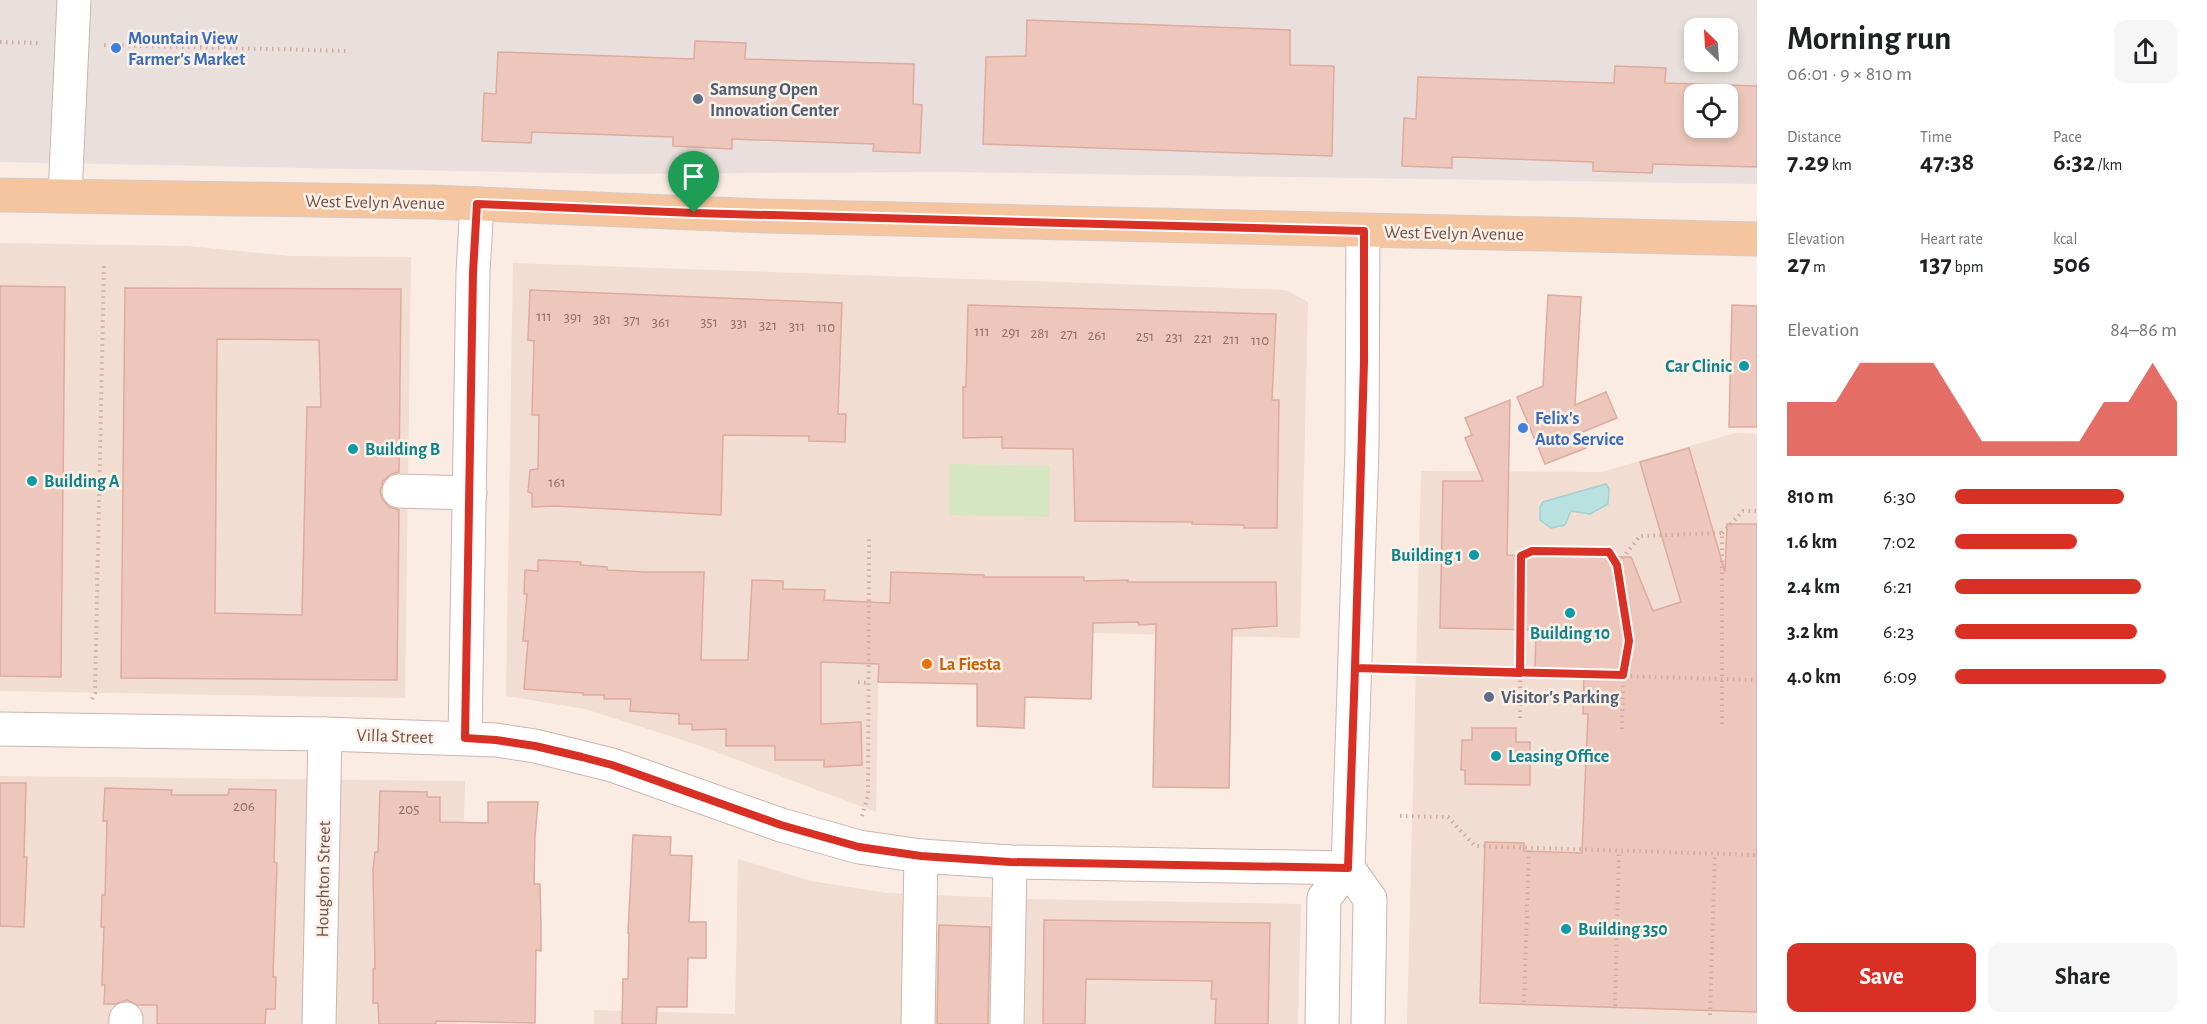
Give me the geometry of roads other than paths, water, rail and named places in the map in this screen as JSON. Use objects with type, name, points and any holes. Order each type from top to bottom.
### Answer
[{"type":"main road","name":"West Evelyn Avenue","points":[[0,195],[477,204],[766,216],[1757,239]]},
{"type":"street","points":[[65,195],[74,0]]},
{"type":"street","points":[[465,738],[473,272],[477,204]]},
{"type":"street","points":[[1322,1024],[1324,898],[1348,868],[1363,386],[1364,231]]},
{"type":"street","points":[[399,491],[470,493]]},
{"type":"street","name":"Villa Street","points":[[0,729],[325,734],[496,740],[535,746],[612,765],[781,825],[854,845],[921,856],[1010,862],[1348,868]]},
{"type":"street","name":"Houghton Street","points":[[320,1024],[325,734]]},
{"type":"street","points":[[918,1024],[921,856]]},
{"type":"street","points":[[1007,1024],[1010,862]]},
{"type":"street","points":[[1348,868],[1370,899],[1368,1024]]},
{"type":"water","points":[[1606,484],[1609,489],[1608,504],[1590,514],[1571,511],[1565,525],[1551,528],[1540,520],[1540,507],[1543,502]]},
{"type":"place","name":"Mountain View Farmer's Market","points":[[116,48]]},
{"type":"place","name":"Samsung Open Innovation Center","points":[[698,99]]},
{"type":"place","name":"Car Clinic","points":[[1744,366]]},
{"type":"place","name":"Felix's Auto Service","points":[[1523,428]]},
{"type":"place","name":"Building B","points":[[353,449]]},
{"type":"place","name":"Building A","points":[[32,481]]},
{"type":"place","name":"Building 1","points":[[1474,555]]},
{"type":"place","name":"Building 10","points":[[1570,613]]},
{"type":"place","name":"La Fiesta","points":[[927,664]]},
{"type":"place","name":"Visitor's Parking","points":[[1489,697]]},
{"type":"place","name":"Leasing Office","points":[[1496,756]]},
{"type":"place","name":"Building 350","points":[[1566,929]]}]
